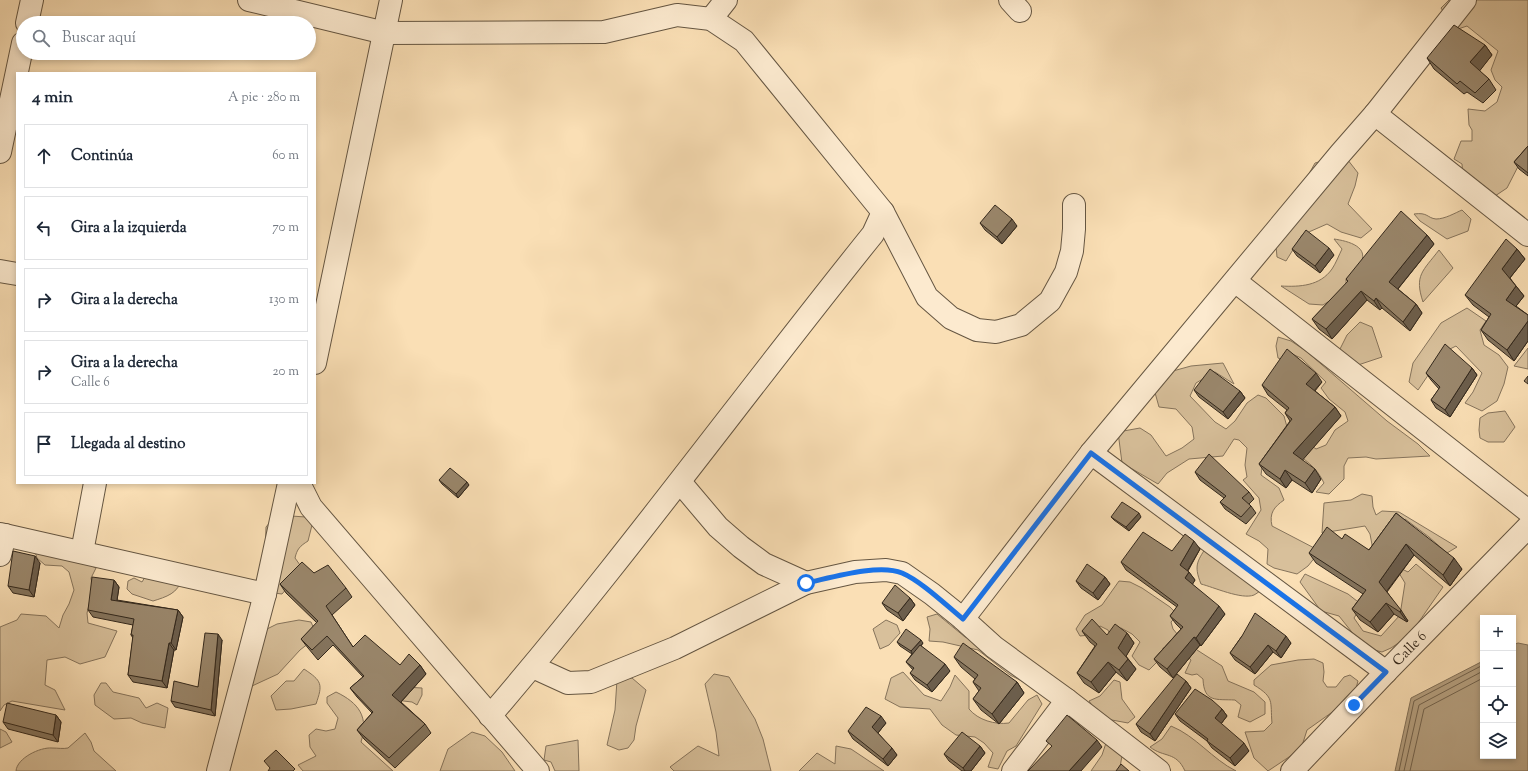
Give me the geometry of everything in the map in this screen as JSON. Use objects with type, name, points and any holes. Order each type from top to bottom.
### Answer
[{"type":"street","points":[[29,16],[32,0]]},
{"type":"street","points":[[249,0],[315,16]]},
{"type":"street","points":[[316,358],[391,0]]},
{"type":"street","points":[[711,19],[726,0]]},
{"type":"street","points":[[963,619],[1091,453],[1375,114],[1465,0]]},
{"type":"street","points":[[316,16],[385,33],[604,32],[679,8],[711,19],[744,41],[883,212],[927,297],[951,318],[977,330],[996,332],[1021,325],[1050,301],[1066,272],[1072,251],[1074,205]]},
{"type":"street","points":[[17,72],[19,60]]},
{"type":"street","points":[[0,152],[16,76]]},
{"type":"street","points":[[1375,114],[1528,234]]},
{"type":"street","points":[[490,716],[533,667],[680,482],[872,234],[883,212]]},
{"type":"street","points":[[0,271],[16,274]]},
{"type":"street","points":[[1235,281],[1528,511]]},
{"type":"street","points":[[1091,453],[1386,672]]},
{"type":"street","points":[[680,482],[718,527],[741,547],[764,564],[806,583]]},
{"type":"street","points":[[82,552],[95,484]]},
{"type":"street","points":[[218,771],[265,594],[290,484]]},
{"type":"street","points":[[300,484],[311,507],[538,771]]},
{"type":"street","name":"Calle 6","points":[[1292,771],[1386,672],[1528,527]]},
{"type":"street","points":[[0,556],[2,534],[265,594]]},
{"type":"street","points":[[533,667],[568,683],[591,682],[674,648],[806,583],[855,572],[886,570],[902,573],[932,594],[994,647],[1067,700],[1159,771]]},
{"type":"street","points":[[1012,771],[1067,700]]},
{"type":"shaded area","points":[[1449,0],[1528,0],[1528,147],[1507,188],[1495,196],[1463,177],[1462,164],[1454,159],[1461,141],[1472,141],[1472,130],[1469,125],[1468,109],[1485,111],[1497,102],[1502,87],[1495,80],[1491,70],[1498,51],[1467,26],[1455,30],[1441,8]]},
{"type":"shaded area","points":[[1344,155],[1358,173],[1348,204],[1372,229],[1361,238],[1341,232],[1327,224],[1302,235],[1286,261],[1277,257],[1275,235],[1315,163]]},
{"type":"shaded area","points":[[1462,210],[1471,219],[1468,231],[1447,239],[1420,221],[1414,214],[1425,214],[1439,219],[1450,216]]},
{"type":"shaded area","points":[[1334,239],[1346,241],[1357,246],[1363,254],[1359,266],[1348,276],[1346,280],[1346,290],[1323,305],[1309,304],[1281,286],[1302,286],[1316,282],[1327,275],[1332,269],[1342,249]]},
{"type":"shaded area","points":[[1439,250],[1453,268],[1423,302],[1420,293],[1420,279],[1425,269]]},
{"type":"shaded area","points":[[1467,308],[1486,321],[1480,330],[1484,345],[1499,355],[1508,367],[1504,384],[1497,401],[1482,411],[1465,403],[1473,392],[1482,373],[1456,346],[1444,352],[1418,390],[1409,382],[1413,363],[1441,323]]},
{"type":"shaded area","points":[[1360,322],[1372,327],[1382,357],[1358,365],[1340,349],[1347,335]]},
{"type":"shaded area","points":[[1278,337],[1291,341],[1306,351],[1387,421],[1418,444],[1430,456],[1376,459],[1366,457],[1348,458],[1344,466],[1344,479],[1329,494],[1316,492],[1324,483],[1321,477],[1310,464],[1290,449],[1263,461],[1261,475],[1279,488],[1284,500],[1277,505],[1273,511],[1271,517],[1272,526],[1320,551],[1308,566],[1297,574],[1274,568],[1267,564],[1268,549],[1259,541],[1246,534],[1261,510],[1259,498],[1243,480],[1247,477],[1245,465],[1247,448],[1239,440],[1234,439],[1223,456],[1189,459],[1167,473],[1158,484],[1122,463],[1118,432],[1140,428],[1151,435],[1166,456],[1182,448],[1194,439],[1192,427],[1176,409],[1159,407],[1154,389],[1162,374],[1191,366],[1223,363],[1234,384],[1215,372],[1196,383],[1190,396],[1215,422],[1226,429],[1235,421],[1247,403],[1258,395],[1266,398],[1284,416],[1287,427],[1316,449],[1326,445],[1335,430],[1348,421],[1345,412],[1329,399],[1321,388],[1326,382],[1301,358],[1292,354],[1284,360],[1278,358],[1276,346]]},
{"type":"shaded area","points":[[1528,348],[1528,369],[1514,366]]},
{"type":"shaded area","points":[[1505,411],[1515,427],[1504,442],[1488,442],[1480,438],[1480,418],[1488,413]]},
{"type":"shaded area","points":[[1362,494],[1372,496],[1373,507],[1376,515],[1382,511],[1399,512],[1457,547],[1447,553],[1405,519],[1390,533],[1386,561],[1408,572],[1416,564],[1443,587],[1409,636],[1382,652],[1367,648],[1359,641],[1339,616],[1321,611],[1300,582],[1305,574],[1348,594],[1362,605],[1354,618],[1363,631],[1381,636],[1400,615],[1405,583],[1399,573],[1373,550],[1370,534],[1365,526],[1322,533],[1324,503],[1351,500]]},
{"type":"shaded area","points":[[276,515],[306,517],[312,525],[308,541],[299,548],[295,558],[300,565],[289,586],[282,594],[274,593],[265,559],[266,527]]},
{"type":"shaded area","points":[[1208,544],[1265,587],[1254,595],[1242,596],[1201,584],[1197,567]]},
{"type":"shaded area","points":[[35,552],[74,557],[96,568],[91,578],[93,589],[87,613],[88,623],[117,631],[105,657],[80,664],[65,657],[47,660],[45,685],[55,690],[65,710],[12,701],[4,705],[0,711],[0,627],[17,620],[21,614],[46,616],[59,628],[74,590],[69,572],[62,566],[45,565],[37,558]]},
{"type":"shaded area","points":[[148,572],[181,579],[180,584],[171,594],[153,601],[132,594],[127,589],[128,581],[134,578],[142,582]]},
{"type":"shaded area","points":[[1119,581],[1130,582],[1142,588],[1170,607],[1178,615],[1171,622],[1173,629],[1183,641],[1222,666],[1228,681],[1254,692],[1265,702],[1265,714],[1250,722],[1238,717],[1241,705],[1235,700],[1217,699],[1209,696],[1204,687],[1203,679],[1197,674],[1192,675],[1185,673],[1191,660],[1174,645],[1163,648],[1158,661],[1149,670],[1139,665],[1132,656],[1140,642],[1132,634],[1121,628],[1110,635],[1108,630],[1100,626],[1090,635],[1080,636],[1076,629],[1085,615],[1102,605]]},
{"type":"shaded area","points":[[937,614],[965,637],[1030,666],[1028,684],[1010,675],[978,650],[943,642],[929,641],[930,629],[927,617]]},
{"type":"shaded area","points":[[299,620],[311,622],[315,631],[309,643],[300,650],[278,674],[252,686],[261,632],[277,624]]},
{"type":"shaded area","points":[[886,620],[897,625],[900,633],[889,645],[880,649],[873,629]]},
{"type":"shaded area","points":[[1314,659],[1323,663],[1323,681],[1327,687],[1336,687],[1344,677],[1350,675],[1358,681],[1355,692],[1331,713],[1307,730],[1301,749],[1268,771],[1254,758],[1245,732],[1264,731],[1272,723],[1270,701],[1261,689],[1254,685],[1254,680],[1271,665],[1298,660]]},
{"type":"shaded area","points":[[304,669],[318,680],[320,692],[316,704],[291,709],[276,710],[271,696],[286,681],[294,681]]},
{"type":"shaded area","points":[[903,672],[924,695],[941,701],[950,687],[955,675],[969,691],[969,709],[977,716],[987,721],[1009,723],[1028,700],[1037,695],[1042,704],[1016,746],[1007,751],[998,769],[988,767],[993,753],[984,743],[975,737],[956,735],[942,725],[930,709],[900,707],[885,699],[891,678]]},
{"type":"shaded area","points":[[714,674],[729,677],[755,719],[763,739],[771,771],[674,771],[670,767],[698,746],[719,756],[716,732],[705,684]]},
{"type":"shaded area","points":[[632,678],[646,690],[636,726],[634,740],[628,748],[619,750],[607,745],[615,710],[617,680]]},
{"type":"shaded area","points":[[1114,680],[1120,682],[1122,699],[1135,717],[1128,723],[1101,718],[1089,701],[1100,696]]},
{"type":"shaded area","points":[[101,683],[106,683],[113,692],[139,698],[146,708],[157,703],[168,708],[165,728],[142,723],[131,718],[114,719],[95,705],[94,695]]},
{"type":"shaded area","points":[[404,687],[422,688],[422,695],[417,705],[412,702],[395,700]]},
{"type":"shaded area","points":[[336,692],[351,701],[356,706],[363,718],[364,725],[361,742],[393,771],[303,771],[298,765],[316,756],[310,747],[309,735],[316,729],[326,731],[335,729],[338,718],[327,703],[327,697]]},
{"type":"shaded area","points":[[1171,726],[1180,730],[1196,741],[1227,766],[1236,771],[1185,771],[1178,760],[1160,753],[1150,747],[1162,739]]},
{"type":"shaded area","points":[[0,729],[6,732],[12,742],[0,748]]},
{"type":"shaded area","points":[[472,732],[485,736],[502,752],[515,771],[440,771],[448,749]]},
{"type":"shaded area","points":[[85,733],[91,742],[94,751],[116,771],[16,771],[20,762],[30,754],[47,748],[68,748]]},
{"type":"shaded area","points":[[578,740],[579,771],[555,771],[551,762],[544,760],[546,746]]},
{"type":"shaded area","points":[[1106,743],[1122,756],[1120,767],[1117,771],[1091,771],[1102,755]]},
{"type":"shaded area","points":[[836,746],[851,749],[884,771],[799,771],[817,753],[835,764]]},
{"type":"water","points":[[1516,644],[1528,645],[1528,771],[1395,771],[1411,698],[1480,663],[1480,759],[1516,759]]},
{"type":"building","points":[[1454,25],[1485,45],[1470,62],[1489,79],[1475,93],[1460,81],[1457,84],[1427,58]]},
{"type":"building","points":[[1528,146],[1528,173],[1514,162]]},
{"type":"building","points":[[995,205],[1012,219],[997,237],[980,223]]},
{"type":"building","points":[[1401,211],[1427,235],[1389,282],[1416,304],[1403,322],[1376,298],[1374,301],[1361,291],[1326,329],[1312,319],[1348,281],[1346,279]]},
{"type":"building","points":[[1306,230],[1329,248],[1315,266],[1292,249]]},
{"type":"building","points":[[1506,239],[1517,249],[1502,269],[1516,286],[1506,300],[1528,315],[1528,321],[1507,350],[1481,330],[1491,314],[1465,295]]},
{"type":"building","points":[[1445,344],[1472,368],[1445,410],[1431,400],[1440,387],[1426,373]]},
{"type":"building","points":[[1287,349],[1316,373],[1306,384],[1335,407],[1293,453],[1315,469],[1305,483],[1285,470],[1280,479],[1259,464],[1292,419],[1285,413],[1289,408],[1262,385]]},
{"type":"building","points":[[1210,369],[1240,391],[1223,412],[1194,390]]},
{"type":"building","points":[[1528,376],[1528,384],[1524,381]]},
{"type":"building","points":[[1209,454],[1249,492],[1242,498],[1251,506],[1241,517],[1220,502],[1226,496],[1195,472]]},
{"type":"building","points":[[450,468],[467,482],[456,494],[439,480]]},
{"type":"building","points":[[1122,502],[1139,513],[1126,527],[1111,517]]},
{"type":"building","points":[[1396,513],[1454,558],[1443,575],[1406,544],[1379,582],[1401,610],[1400,612],[1386,603],[1370,622],[1352,609],[1366,590],[1309,553],[1327,527],[1342,539],[1345,534],[1369,550]]},
{"type":"building","points":[[1143,532],[1172,551],[1185,534],[1194,541],[1180,565],[1189,572],[1185,578],[1219,606],[1196,638],[1194,637],[1167,669],[1154,659],[1183,627],[1170,616],[1178,605],[1121,562]]},
{"type":"building","points":[[13,551],[35,556],[29,590],[8,586]]},
{"type":"building","points":[[302,562],[314,573],[328,565],[346,588],[326,606],[353,647],[365,635],[400,665],[409,654],[420,665],[392,695],[425,724],[389,758],[357,730],[373,712],[350,688],[364,676],[327,636],[312,650],[301,639],[318,621],[280,584]]},
{"type":"building","points":[[1087,564],[1105,577],[1093,593],[1076,581]]},
{"type":"building","points":[[92,577],[114,580],[111,600],[178,610],[171,643],[169,643],[162,681],[128,675],[133,635],[131,635],[134,619],[88,610]]},
{"type":"building","points":[[895,585],[910,598],[898,613],[882,603]]},
{"type":"building","points":[[1255,613],[1286,636],[1276,651],[1268,645],[1250,667],[1230,653]]},
{"type":"building","points":[[1092,619],[1107,635],[1115,624],[1127,633],[1118,648],[1128,659],[1119,670],[1108,662],[1091,682],[1077,673],[1097,644],[1082,631]]},
{"type":"building","points":[[906,629],[921,640],[911,651],[897,642]]},
{"type":"building","points":[[205,633],[218,634],[211,710],[171,701],[174,681],[198,687]]},
{"type":"building","points":[[963,643],[1017,682],[992,714],[973,699],[981,688],[973,682],[978,675],[954,657]]},
{"type":"building","points":[[920,645],[945,664],[927,685],[910,673],[914,668],[906,662]]},
{"type":"building","points":[[1177,674],[1186,681],[1150,734],[1136,724]]},
{"type":"building","points":[[1195,689],[1212,700],[1222,709],[1215,718],[1244,743],[1230,758],[1175,714]]},
{"type":"building","points":[[7,703],[56,715],[53,735],[3,722]]},
{"type":"building","points":[[866,707],[881,716],[872,727],[892,748],[883,759],[848,731]]},
{"type":"building","points":[[1067,715],[1097,740],[1069,771],[1028,771],[1052,746],[1046,741]]},
{"type":"building","points":[[962,732],[980,746],[963,768],[944,754]]},
{"type":"building","points":[[276,750],[295,769],[293,771],[268,771],[270,768],[264,761]]},
{"type":"building","points":[[1121,764],[1129,771],[1116,771]]},
{"type":"route","points":[[806,583],[855,572],[886,570],[902,573],[932,594],[963,619],[1091,453],[1386,672],[1354,705]]}]
